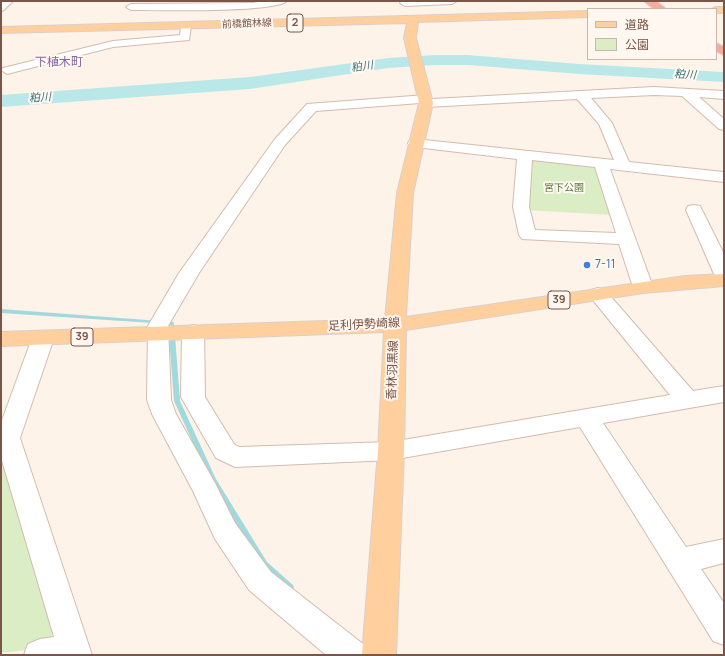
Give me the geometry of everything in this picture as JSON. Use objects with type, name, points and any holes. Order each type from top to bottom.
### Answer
[{"type":"highway","points":[[649,1],[660,8]]},
{"type":"main road","name":"前橋館林線","points":[[1,30],[186,26],[274,11],[413,19],[587,14]]},
{"type":"main road","points":[[413,19],[410,38],[412,51],[426,101]]},
{"type":"main road","name":"香林羽黒線","points":[[369,652],[390,451],[395,325],[405,193],[415,143],[426,101]]},
{"type":"main road","name":"足利伊勢崎線","points":[[1,340],[170,330],[395,325],[643,287],[685,282],[724,280]]},
{"type":"street","points":[[1,8],[8,1]]},
{"type":"street","points":[[126,28],[133,4],[252,6],[274,11],[282,1]]},
{"type":"street","points":[[413,19],[404,2],[452,1]]},
{"type":"street","points":[[7,70],[113,44],[185,38],[186,26]]},
{"type":"street","points":[[369,652],[260,581],[225,530],[206,490],[164,414],[159,400],[170,330],[189,273],[280,142],[312,108],[426,101],[654,91],[724,95]]},
{"type":"street","points":[[686,93],[724,126]]},
{"type":"street","points":[[581,95],[605,123],[624,166]]},
{"type":"street","points":[[415,143],[724,177]]},
{"type":"street","points":[[525,155],[521,207],[528,235],[626,240]]},
{"type":"street","points":[[601,164],[643,287]]},
{"type":"street","points":[[694,210],[724,274]]},
{"type":"street","points":[[598,294],[687,400]]},
{"type":"street","points":[[170,330],[193,397],[225,451],[235,458],[390,451],[724,394]]},
{"type":"street","points":[[40,655],[75,653],[5,438],[43,338]]},
{"type":"street","points":[[586,417],[724,630]]},
{"type":"street","points":[[678,561],[724,551]]},
{"type":"green space","name":"宮下公園","points":[[535,159],[589,166],[596,169],[613,215],[525,210],[529,161]]},
{"type":"green space","points":[[1,457],[54,632],[44,648],[1,653]]},
{"type":"waterway","name":"粕川","points":[[1,101],[250,83],[388,63],[435,60],[468,60],[579,69],[724,77]]},
{"type":"waterway","points":[[1,311],[171,323],[177,401],[213,480],[264,564],[290,588]]},
{"type":"place","name":"7-11","points":[[587,265]]},
{"type":"district","name":"下植木町","points":[[59,63]]}]
